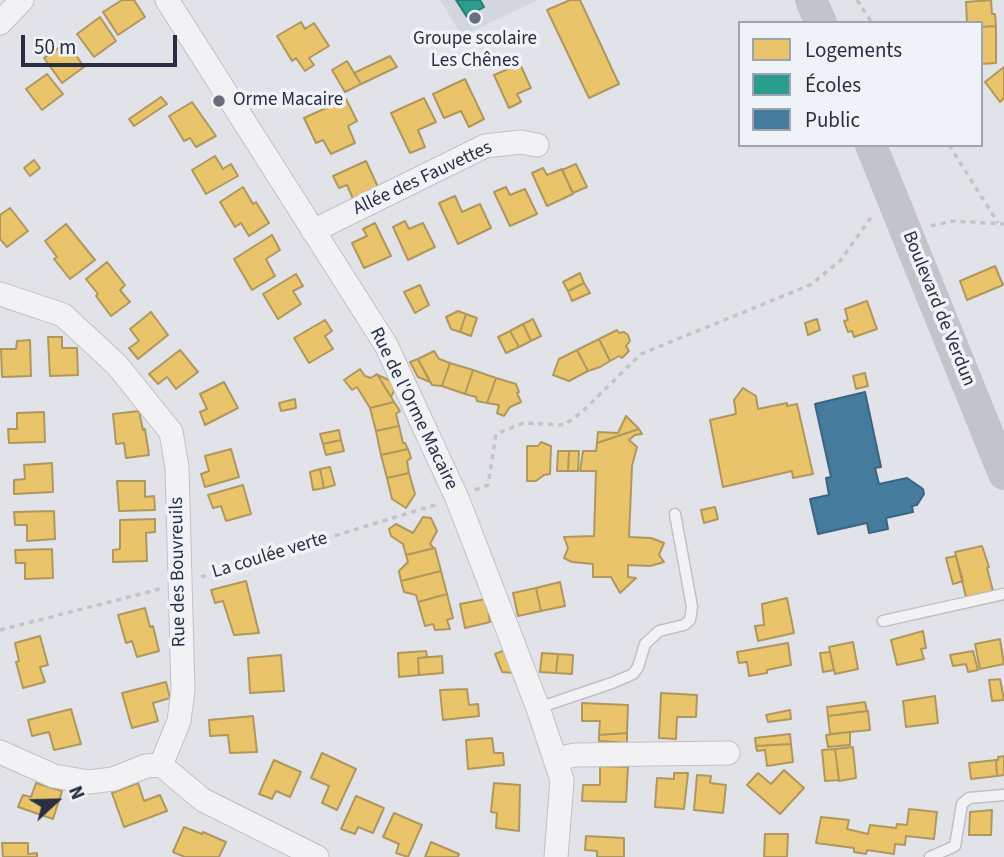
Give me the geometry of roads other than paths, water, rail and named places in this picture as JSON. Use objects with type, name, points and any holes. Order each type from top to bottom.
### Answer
[{"type":"main road","points":[[811,0],[820,21]]},
{"type":"main road","name":"Boulevard de Verdun","points":[[872,147],[1004,474]]},
{"type":"street","points":[[0,23],[22,0]]},
{"type":"street","name":"Rue de l'Orme Macaire","points":[[167,0],[386,345],[457,498],[538,708],[562,780],[555,857]]},
{"type":"street","name":"Allée des Fauvettes","points":[[313,230],[485,146],[521,142],[537,145]]},
{"type":"street","name":"Rue des Bouvreuils","points":[[0,294],[63,315],[117,365],[171,432],[177,467],[178,584],[183,690],[179,721],[161,765]]},
{"type":"street","points":[[0,752],[54,776],[89,782],[113,779],[146,766],[161,765],[203,800],[317,857]]},
{"type":"street","points":[[555,759],[575,755],[728,754]]},
{"type":"lane","points":[[538,708],[633,674],[645,644],[652,637],[659,631],[684,625],[690,620],[692,607],[675,514]]},
{"type":"lane","points":[[883,621],[1004,594]]},
{"type":"lane","points":[[930,857],[955,846],[962,804],[969,798],[1004,795]]},
{"type":"place","name":"Groupe scolaire Les Chênes","points":[[475,18]]},
{"type":"place","name":"Orme Macaire","points":[[219,101]]}]
